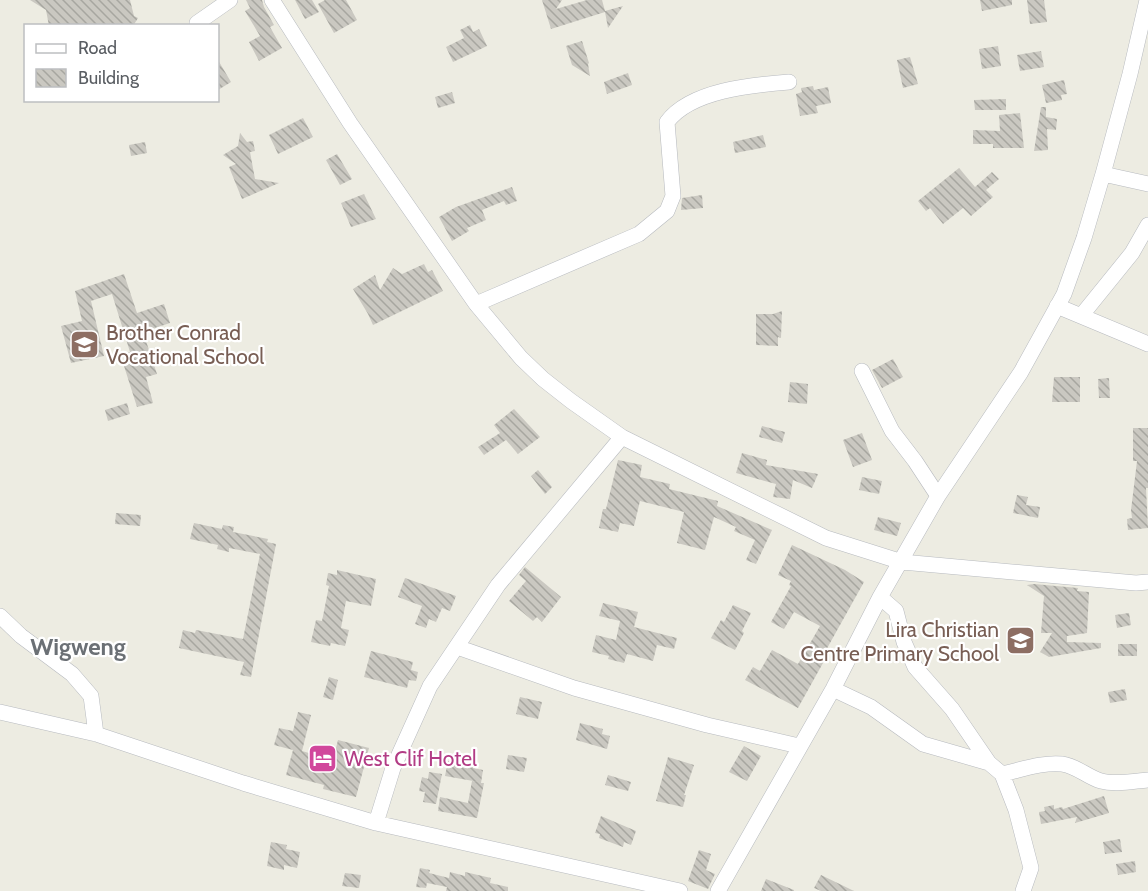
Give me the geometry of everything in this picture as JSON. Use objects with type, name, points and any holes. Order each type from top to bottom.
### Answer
[{"type":"street","points":[[197,23],[230,0]]},
{"type":"street","points":[[272,0],[350,123],[476,304],[521,358],[571,401],[622,437],[826,538],[902,562],[1025,574],[1148,582]]},
{"type":"street","points":[[718,891],[833,689],[880,597],[938,496],[1021,372],[1058,306],[1084,238],[1103,174],[1147,0]]},
{"type":"street","points":[[476,304],[639,234],[667,211],[673,196],[667,122],[689,104],[749,85],[789,82]]},
{"type":"street","points":[[1103,174],[1148,184]]},
{"type":"street","points":[[1081,316],[1132,253],[1148,225]]},
{"type":"street","points":[[1058,306],[1148,344]]},
{"type":"street","points":[[862,371],[892,431],[938,496]]},
{"type":"street","points":[[376,823],[393,768],[430,686],[498,585],[622,437]]},
{"type":"street","points":[[880,597],[896,611],[904,642],[915,667],[952,709],[989,764],[1002,774],[1016,810],[1031,868],[1023,891]]},
{"type":"street","points":[[0,616],[21,636],[72,674],[91,696],[96,734]]},
{"type":"street","points":[[457,647],[574,688],[707,725],[799,746]]},
{"type":"street","points":[[833,689],[871,707],[923,744],[989,764]]},
{"type":"street","points":[[0,712],[96,734],[243,783],[376,823],[680,891]]},
{"type":"street","points":[[1002,774],[1046,764],[1059,764],[1111,783],[1148,780]]},
{"type":"building","points":[[30,0],[130,0],[134,16],[138,18],[134,24],[49,24],[46,10]]},
{"type":"building","points":[[246,0],[262,0],[274,25],[270,27],[282,48],[259,61],[249,42],[260,36],[245,11],[250,8]]},
{"type":"building","points":[[295,0],[312,0],[319,12],[305,19]]},
{"type":"building","points":[[325,0],[346,0],[357,20],[334,33],[318,4]]},
{"type":"building","points":[[542,0],[562,0],[556,9],[587,0],[602,0],[605,11],[623,6],[608,28],[605,12],[551,29]]},
{"type":"building","points":[[980,0],[1012,0],[1012,5],[982,11]]},
{"type":"building","points":[[1027,0],[1044,0],[1047,22],[1030,24]]},
{"type":"building","points":[[470,25],[473,32],[479,29],[487,46],[453,62],[446,47],[464,38],[460,30]]},
{"type":"building","points":[[582,41],[589,63],[590,76],[572,65],[566,46]]},
{"type":"building","points":[[998,46],[1001,66],[982,69],[979,49]]},
{"type":"building","points":[[1041,51],[1044,67],[1020,71],[1017,55]]},
{"type":"building","points":[[910,57],[918,84],[903,88],[897,60]]},
{"type":"building","points":[[219,62],[231,82],[219,89]]},
{"type":"building","points":[[628,73],[632,85],[607,94],[604,82]]},
{"type":"building","points":[[1064,80],[1067,94],[1061,95],[1062,100],[1046,103],[1042,85]]},
{"type":"building","points":[[813,86],[814,90],[828,87],[831,103],[816,106],[818,113],[800,116],[796,94],[802,92],[801,88]]},
{"type":"building","points":[[452,92],[455,103],[438,108],[435,97]]},
{"type":"building","points":[[1006,99],[1006,110],[975,110],[974,100]]},
{"type":"building","points":[[1041,107],[1046,107],[1046,117],[1057,119],[1056,130],[1047,129],[1048,150],[1034,151]]},
{"type":"building","points":[[1020,113],[1024,148],[993,148],[993,144],[973,144],[973,130],[1000,131],[999,115]]},
{"type":"building","points":[[303,118],[313,137],[278,154],[269,135]]},
{"type":"building","points":[[240,133],[247,142],[253,141],[255,151],[250,152],[255,179],[279,183],[242,199],[229,167],[236,164],[223,155],[238,146]]},
{"type":"building","points":[[763,135],[766,147],[735,153],[733,142]]},
{"type":"building","points":[[145,142],[147,153],[131,156],[129,145]]},
{"type":"building","points":[[337,154],[352,179],[340,185],[326,160]]},
{"type":"building","points":[[959,168],[975,187],[992,172],[999,179],[986,190],[993,197],[971,216],[963,208],[943,224],[930,208],[926,211],[918,201]]},
{"type":"building","points":[[512,187],[517,201],[506,205],[504,201],[482,210],[486,220],[467,228],[469,231],[452,241],[439,217],[456,207]]},
{"type":"building","points":[[364,194],[376,219],[351,227],[341,203]]},
{"type":"building","points":[[702,195],[703,208],[681,210],[682,198]]},
{"type":"building","points":[[424,264],[428,272],[432,270],[443,291],[373,325],[353,289],[375,275],[380,290],[393,268],[402,274]]},
{"type":"building","points":[[124,274],[137,313],[164,304],[170,323],[143,332],[157,374],[146,377],[153,403],[137,407],[124,366],[128,365],[124,354],[130,352],[112,294],[91,301],[104,356],[71,363],[61,326],[82,321],[75,291]]},
{"type":"building","points":[[782,311],[781,338],[778,337],[778,346],[756,345],[756,314],[773,314]]},
{"type":"building","points":[[893,359],[903,377],[882,388],[872,370]]},
{"type":"building","points":[[1054,377],[1080,377],[1080,402],[1052,402]]},
{"type":"building","points":[[1109,378],[1110,398],[1099,398],[1098,379]]},
{"type":"building","points":[[790,382],[808,384],[807,404],[788,402]]},
{"type":"building","points":[[127,403],[130,414],[108,421],[105,410]]},
{"type":"building","points":[[514,409],[540,437],[518,454],[506,440],[484,455],[478,447],[500,433],[494,425]]},
{"type":"building","points":[[762,426],[785,432],[782,443],[759,437]]},
{"type":"building","points":[[1133,428],[1148,428],[1148,488],[1146,488],[1148,528],[1128,530],[1127,519],[1132,518],[1137,461],[1133,461]]},
{"type":"building","points":[[862,433],[872,460],[853,467],[843,440]]},
{"type":"building","points":[[742,453],[767,460],[766,465],[818,474],[812,488],[793,480],[790,499],[773,497],[776,484],[736,473]]},
{"type":"building","points":[[618,460],[642,465],[640,477],[670,484],[669,489],[718,501],[717,506],[772,530],[756,564],[746,560],[755,540],[734,531],[736,527],[714,517],[705,550],[677,543],[684,512],[640,501],[634,526],[620,523],[618,532],[599,528]]},
{"type":"building","points":[[538,470],[552,487],[545,494],[531,476]]},
{"type":"building","points":[[862,477],[882,481],[879,494],[859,490]]},
{"type":"building","points":[[1017,495],[1028,497],[1026,505],[1040,507],[1038,518],[1013,513]]},
{"type":"building","points":[[116,513],[141,515],[140,526],[115,524]]},
{"type":"building","points":[[878,517],[901,523],[897,536],[874,530]]},
{"type":"building","points":[[194,523],[222,529],[223,525],[234,527],[233,532],[268,539],[267,542],[276,544],[251,677],[240,675],[244,662],[179,648],[183,630],[195,633],[196,630],[243,639],[260,554],[229,548],[229,552],[217,549],[218,545],[190,539]]},
{"type":"building","points":[[792,545],[845,570],[864,582],[825,652],[828,654],[798,708],[745,680],[753,667],[760,671],[772,650],[798,664],[820,626],[794,612],[784,629],[771,622],[791,586],[789,585],[791,581],[778,575]]},
{"type":"building","points":[[525,567],[561,597],[542,622],[537,617],[533,621],[509,601],[526,581],[519,575]]},
{"type":"building","points":[[337,570],[376,579],[371,606],[346,601],[341,628],[349,630],[345,646],[311,642],[316,620],[322,621],[329,586],[326,585],[328,573],[337,575]]},
{"type":"building","points":[[405,578],[456,596],[450,611],[442,608],[436,622],[429,619],[426,628],[415,624],[422,606],[398,597]]},
{"type":"building","points":[[1027,585],[1078,588],[1077,591],[1089,592],[1087,633],[1067,636],[1067,642],[1101,643],[1101,648],[1049,657],[1040,652],[1052,633],[1041,633],[1044,596]]},
{"type":"building","points":[[603,603],[638,612],[634,627],[677,638],[674,649],[657,645],[653,661],[627,654],[624,663],[592,652],[596,635],[616,640],[620,621],[599,616]]},
{"type":"building","points":[[733,605],[751,613],[735,650],[711,638],[721,620],[724,622]]},
{"type":"building","points":[[1129,613],[1131,625],[1117,628],[1115,615]]},
{"type":"building","points":[[1118,644],[1137,644],[1137,656],[1118,656]]},
{"type":"building","points":[[371,651],[413,662],[411,670],[418,672],[416,681],[409,680],[407,688],[364,677]]},
{"type":"building","points":[[329,677],[338,680],[333,700],[323,697]]},
{"type":"building","points":[[1125,689],[1127,700],[1110,703],[1108,692]]},
{"type":"building","points":[[520,697],[542,702],[538,719],[516,714]]},
{"type":"building","points":[[298,712],[311,715],[302,751],[333,760],[338,740],[369,748],[356,797],[323,789],[324,785],[286,775],[293,750],[274,745],[279,728],[293,731]]},
{"type":"building","points":[[580,723],[603,729],[602,734],[610,736],[607,749],[576,740]]},
{"type":"building","points":[[744,746],[761,756],[747,781],[729,772]]},
{"type":"building","points":[[508,755],[527,758],[524,772],[506,769]]},
{"type":"building","points":[[668,757],[694,765],[684,795],[686,795],[683,807],[656,801]]},
{"type":"building","points":[[448,761],[473,765],[473,768],[483,770],[481,783],[484,783],[477,818],[438,811],[440,797],[468,803],[472,781],[479,782],[445,776]]},
{"type":"building","points":[[429,772],[442,774],[436,804],[423,802],[425,792],[419,791],[422,777],[428,779]]},
{"type":"building","points":[[608,775],[631,782],[628,791],[605,785]]},
{"type":"building","points":[[1104,796],[1109,813],[1075,823],[1077,817],[1041,824],[1039,812],[1045,811],[1044,807],[1054,805],[1054,809],[1062,807],[1063,809]]},
{"type":"building","points":[[601,816],[636,831],[631,845],[624,842],[623,847],[599,838],[600,834],[595,833]]},
{"type":"building","points":[[1120,839],[1122,852],[1105,854],[1103,842]]},
{"type":"building","points":[[271,842],[287,845],[286,849],[300,852],[297,868],[284,865],[284,870],[267,866]]},
{"type":"building","points":[[699,850],[711,854],[706,870],[715,874],[708,889],[688,881]]},
{"type":"building","points":[[1135,861],[1136,872],[1118,875],[1116,864]]},
{"type":"building","points":[[420,868],[449,878],[450,872],[465,876],[465,872],[491,878],[490,883],[508,887],[508,891],[446,891],[447,887],[427,883],[426,888],[416,887]]},
{"type":"building","points":[[345,873],[361,875],[359,888],[342,886]]},
{"type":"building","points":[[821,875],[854,891],[821,891],[814,888]]},
{"type":"building","points":[[766,879],[794,890],[794,891],[761,891]]},
{"type":"place","name":"Brother Conrad Vocational School","points":[[85,344]]},
{"type":"place","name":"Lira Christian Centre Primary School","points":[[1020,641]]},
{"type":"place","name":"West Clif Hotel","points":[[323,758]]},
{"type":"district","name":"Wigweng","points":[[78,646]]}]
